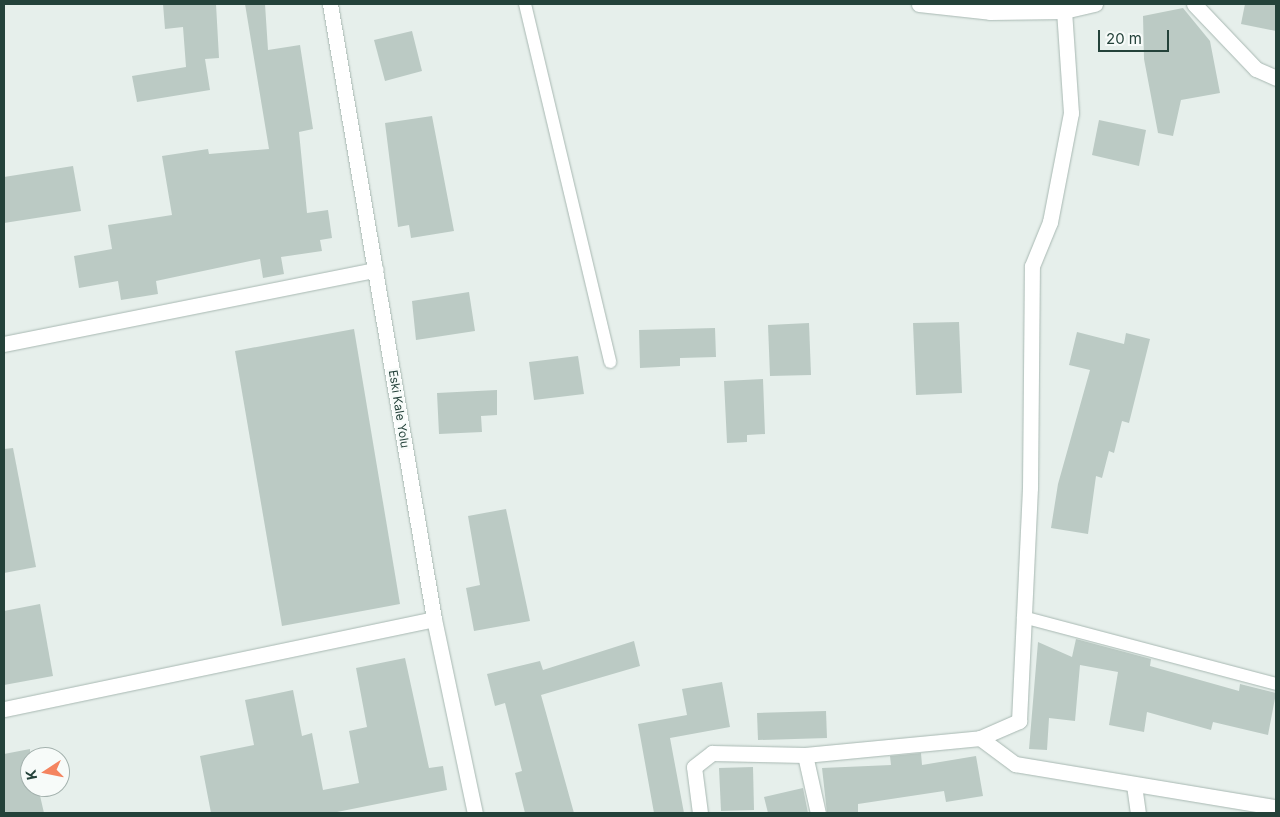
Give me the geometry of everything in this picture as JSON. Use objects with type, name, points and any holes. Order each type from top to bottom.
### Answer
[{"type":"street","name":"Eski Kale Yolu","points":[[330,4],[434,619],[475,813]]},
{"type":"street","points":[[919,4],[990,12],[1064,10],[1095,4]]},
{"type":"street","points":[[1194,4],[1256,69],[1276,78]]},
{"type":"street","points":[[700,813],[694,767],[712,753],[805,755],[980,738],[1019,720],[1030,488],[1032,266],[1050,222],[1071,113],[1064,10]]},
{"type":"street","points":[[4,344],[376,270]]},
{"type":"street","points":[[4,709],[434,619]]},
{"type":"street","points":[[980,738],[1015,764],[1276,807]]},
{"type":"street","points":[[805,755],[818,813]]},
{"type":"street","points":[[1134,784],[1138,813]]},
{"type":"lane","points":[[525,4],[610,362]]},
{"type":"lane","points":[[1023,617],[1276,684]]},
{"type":"building","points":[[163,4],[216,4],[219,58],[205,59],[210,90],[137,102],[132,76],[186,67],[183,27],[165,29]]},
{"type":"building","points":[[245,4],[265,4],[268,50],[300,45],[313,129],[299,132],[307,213],[328,210],[332,238],[320,240],[322,251],[281,257],[284,274],[263,278],[260,259],[156,281],[158,294],[121,300],[118,281],[79,288],[74,256],[112,249],[108,225],[172,215],[162,156],[208,149],[209,154],[269,149]]},
{"type":"building","points":[[1245,4],[1276,4],[1276,31],[1241,24]]},
{"type":"building","points":[[1183,8],[1210,41],[1220,93],[1181,100],[1173,136],[1158,133],[1144,59],[1143,16]]},
{"type":"building","points":[[412,31],[422,71],[385,81],[374,40]]},
{"type":"building","points":[[432,116],[454,231],[411,238],[409,225],[398,227],[385,123]]},
{"type":"building","points":[[1099,120],[1146,130],[1139,166],[1092,155]]},
{"type":"building","points":[[73,166],[81,211],[4,223],[4,177]]},
{"type":"building","points":[[469,292],[475,331],[416,340],[412,301]]},
{"type":"building","points":[[959,322],[962,393],[916,395],[913,323]]},
{"type":"building","points":[[809,323],[811,375],[770,376],[768,325]]},
{"type":"building","points":[[715,328],[716,357],[680,358],[680,366],[640,368],[639,330]]},
{"type":"building","points":[[354,329],[400,604],[282,626],[235,351]]},
{"type":"building","points":[[1077,332],[1124,344],[1126,333],[1150,339],[1129,423],[1122,421],[1114,453],[1109,451],[1102,478],[1096,476],[1088,534],[1051,528],[1058,484],[1090,370],[1069,365]]},
{"type":"building","points":[[578,356],[584,394],[534,400],[529,362]]},
{"type":"building","points":[[763,379],[765,434],[747,435],[747,442],[727,443],[724,381]]},
{"type":"building","points":[[497,390],[497,415],[481,416],[482,432],[439,434],[437,393]]},
{"type":"building","points":[[13,448],[36,567],[4,573],[4,449]]},
{"type":"building","points":[[506,509],[530,621],[474,631],[466,588],[480,585],[468,516]]},
{"type":"building","points":[[40,604],[53,676],[4,685],[4,611]]},
{"type":"building","points":[[1076,639],[1151,659],[1150,666],[1239,691],[1240,684],[1276,693],[1268,735],[1213,722],[1211,730],[1147,712],[1144,732],[1109,725],[1118,672],[1080,665],[1075,721],[1049,718],[1047,750],[1029,749],[1038,642],[1072,657]]},
{"type":"building","points":[[634,641],[640,666],[541,695],[574,813],[525,813],[515,773],[522,771],[505,703],[495,706],[487,674],[540,661],[543,670]]},
{"type":"building","points":[[405,658],[429,768],[443,766],[447,790],[332,813],[211,813],[200,756],[254,745],[245,700],[293,690],[302,736],[312,733],[323,790],[359,783],[349,731],[367,727],[356,668]]},
{"type":"building","points":[[722,682],[730,727],[670,738],[684,813],[654,813],[638,724],[687,715],[682,689]]},
{"type":"building","points":[[826,711],[827,738],[758,740],[757,713]]},
{"type":"building","points":[[20,751],[20,797],[40,797],[44,813],[4,813],[4,754]]},
{"type":"building","points":[[921,753],[922,765],[976,756],[983,796],[946,802],[944,791],[858,804],[858,813],[827,813],[822,768],[891,765],[890,756]]},
{"type":"building","points":[[753,767],[754,810],[721,811],[719,768]]},
{"type":"building","points":[[803,788],[808,813],[768,813],[764,797]]}]
